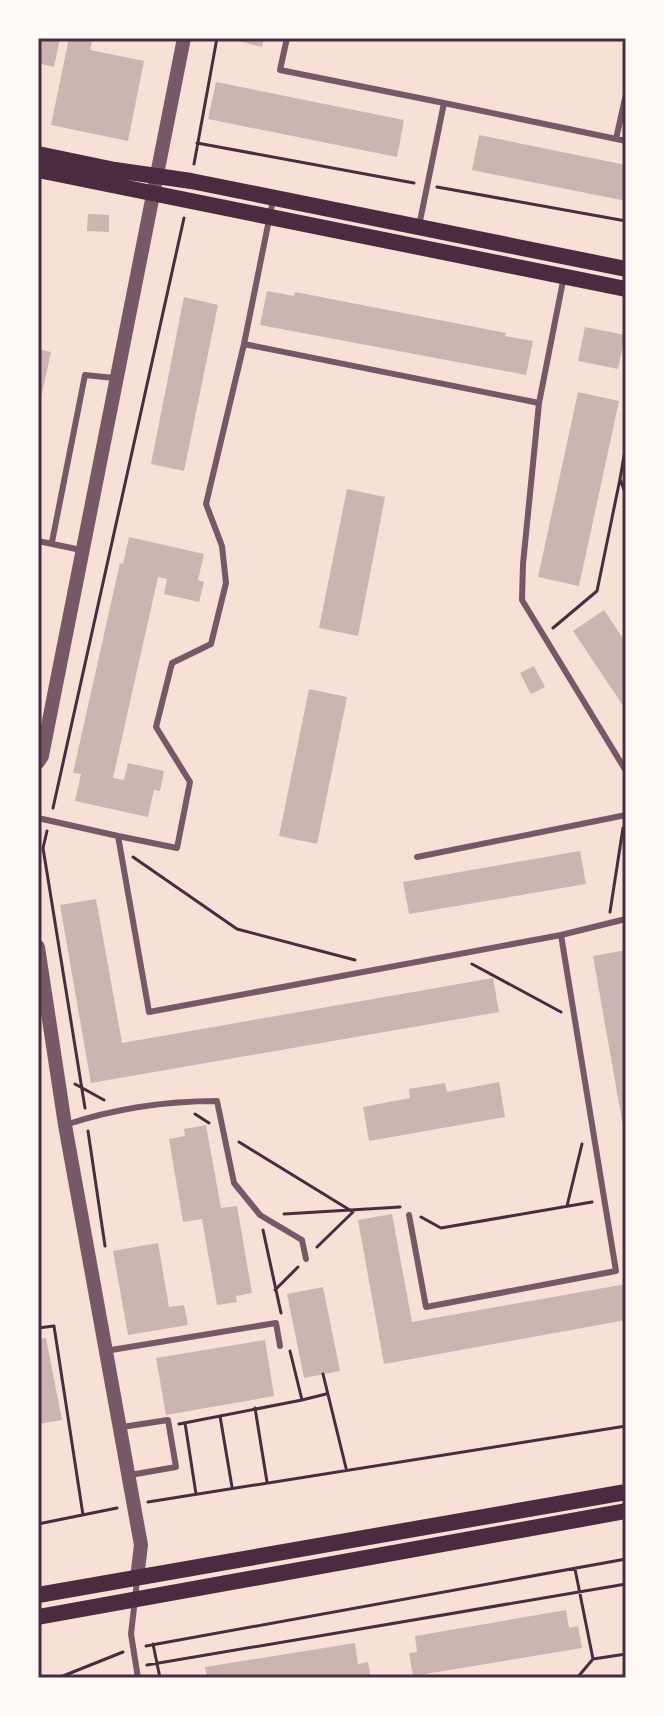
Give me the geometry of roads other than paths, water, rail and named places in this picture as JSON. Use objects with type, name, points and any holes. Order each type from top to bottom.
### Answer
[{"type":"main road","points":[[38,154],[191,181],[626,269]]},
{"type":"main road","points":[[38,170],[626,289]]},
{"type":"main road","points":[[38,1595],[626,1492]]},
{"type":"main road","points":[[38,1617],[135,1602],[626,1511]]},
{"type":"street","points":[[38,762],[42,756],[83,550],[181,39]]},
{"type":"street","points":[[38,947],[65,1125],[141,1545],[137,1578]]},
{"type":"lane","points":[[287,38],[280,70],[626,141]]},
{"type":"lane","points":[[616,139],[626,94]]},
{"type":"lane","points":[[419,226],[444,103]]},
{"type":"lane","points":[[38,818],[177,848],[190,782],[156,727],[172,663],[211,644],[226,583],[222,546],[206,504],[244,344],[273,198]]},
{"type":"lane","points":[[568,257],[539,403],[522,600],[626,771]]},
{"type":"lane","points":[[244,344],[539,403]]},
{"type":"lane","points":[[52,542],[85,375],[117,378]]},
{"type":"lane","points":[[38,541],[83,550]]},
{"type":"lane","points":[[417,857],[626,816]]},
{"type":"lane","points":[[118,836],[149,1012],[561,935],[626,919]]},
{"type":"lane","points":[[413,1215],[426,1307],[616,1271],[561,935]]},
{"type":"lane","points":[[65,1125],[174,1101],[217,1101],[234,1183],[260,1215],[302,1240],[306,1259]]},
{"type":"lane","points":[[105,1351],[276,1323],[280,1346]]},
{"type":"lane","points":[[119,1427],[168,1420],[176,1467],[127,1476]]},
{"type":"lane","points":[[137,1578],[131,1634],[138,1678]]}]
